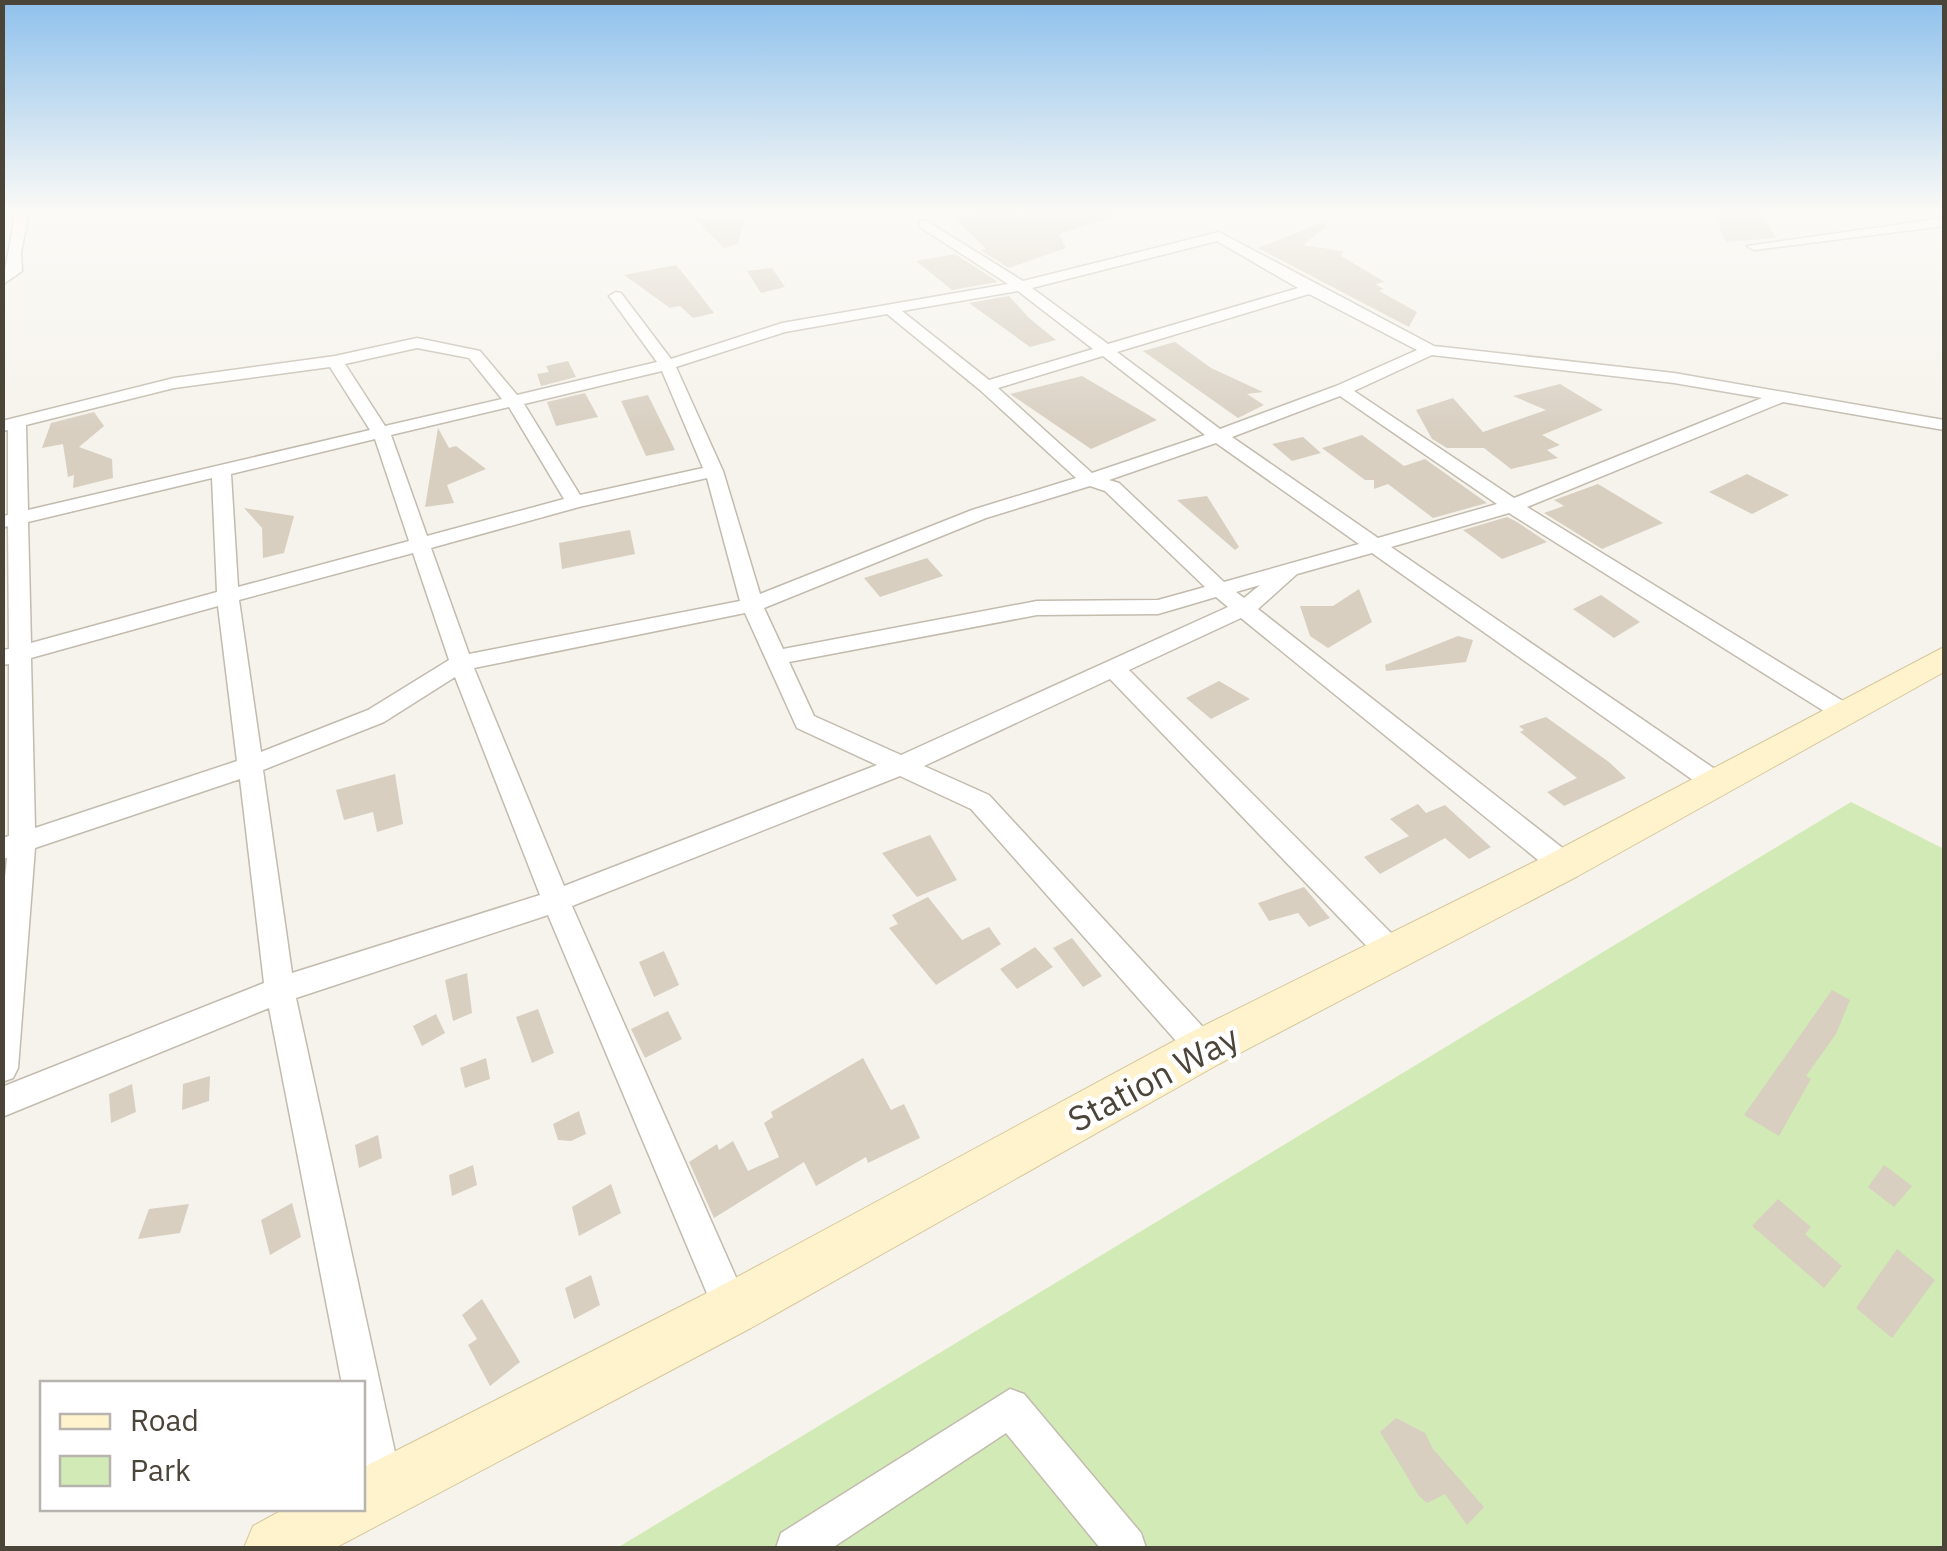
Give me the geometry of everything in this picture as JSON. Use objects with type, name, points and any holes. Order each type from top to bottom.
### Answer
[{"type":"main road","name":"Station Way","points":[[365,1499],[732,1309],[1203,1049],[1564,865],[1944,658]]},
{"type":"main road","name":"Station Way","points":[[274,1548],[343,1511]]},
{"type":"street","points":[[11,520],[667,365],[782,328],[1027,284]]},
{"type":"street","points":[[1302,284],[1430,350],[1674,378],[1944,424]]},
{"type":"street","points":[[1021,286],[1215,434],[1716,783]]},
{"type":"street","points":[[986,386],[1310,289]]},
{"type":"street","points":[[616,296],[667,365],[714,470],[752,606],[805,722],[980,802],[1203,1049]]},
{"type":"street","points":[[892,311],[986,386],[1087,479],[1112,487],[1220,590],[1564,865]]},
{"type":"street","points":[[2,1068],[12,846],[10,424],[174,383],[335,362],[417,343],[474,354],[514,402],[574,502]]},
{"type":"street","points":[[12,846],[249,766],[376,716],[461,663],[752,606],[979,514],[1152,461],[1215,434],[1342,390],[1430,350]]},
{"type":"street","points":[[335,362],[382,435],[461,663],[556,900],[732,1309]]},
{"type":"street","points":[[1342,390],[1512,506],[1843,712]]},
{"type":"street","points":[[773,658],[1037,608],[1158,607],[1376,548],[1512,506],[1780,398]]},
{"type":"street","points":[[221,468],[228,597],[280,990],[361,1381]]},
{"type":"street","points":[[10,656],[574,502],[714,470]]},
{"type":"street","points":[[2,1102],[280,990],[556,900],[900,766],[1247,608],[1290,570]]},
{"type":"street","points":[[1114,670],[1392,953]]},
{"type":"street","points":[[796,1548],[1010,1408],[1126,1548]]},
{"type":"green space","points":[[1851,802],[1944,849],[1944,1548],[617,1548]]},
{"type":"building","points":[[637,284],[691,284],[714,313],[693,318],[680,306],[670,308]]},
{"type":"building","points":[[756,284],[785,287],[761,293]]},
{"type":"building","points":[[945,284],[984,284],[952,290]]},
{"type":"building","points":[[1328,284],[1376,284],[1384,289],[1379,291],[1417,312],[1409,327]]},
{"type":"building","points":[[1009,296],[1056,340],[1030,347],[969,303]]},
{"type":"building","points":[[1175,342],[1211,368],[1263,392],[1247,394],[1264,405],[1238,418],[1143,351]]},
{"type":"building","points":[[568,361],[576,377],[541,386],[537,374],[549,372],[546,366]]},
{"type":"building","points":[[1082,376],[1157,420],[1091,449],[1010,394]]},
{"type":"building","points":[[1560,384],[1603,410],[1542,435],[1560,445],[1547,450],[1558,458],[1511,469],[1484,448],[1447,448],[1432,439],[1416,410],[1453,398],[1483,432],[1546,410],[1513,396]]},
{"type":"building","points":[[585,393],[598,417],[556,426],[547,402]]},
{"type":"building","points":[[648,395],[675,450],[646,456],[621,401]]},
{"type":"building","points":[[94,412],[104,426],[79,447],[112,459],[113,478],[73,488],[74,475],[68,477],[63,444],[42,448],[51,423]]},
{"type":"building","points":[[438,428],[449,448],[456,446],[486,469],[447,485],[454,503],[425,507]]},
{"type":"building","points":[[1362,435],[1404,466],[1425,459],[1487,503],[1433,518],[1388,484],[1374,489],[1374,480],[1365,480],[1322,448]]},
{"type":"building","points":[[1303,437],[1321,453],[1292,461],[1272,444]]},
{"type":"building","points":[[1747,474],[1789,495],[1752,514],[1709,492]]},
{"type":"building","points":[[1598,484],[1663,523],[1602,549],[1544,513],[1564,506],[1554,500]]},
{"type":"building","points":[[1207,496],[1239,547],[1235,550],[1177,500]]},
{"type":"building","points":[[244,508],[294,516],[284,553],[263,558],[262,528]]},
{"type":"building","points":[[1507,517],[1547,542],[1502,559],[1463,530]]},
{"type":"building","points":[[630,530],[635,554],[562,569],[559,543]]},
{"type":"building","points":[[927,558],[943,576],[880,597],[864,578]]},
{"type":"building","points":[[1359,589],[1372,622],[1328,648],[1310,636],[1300,606],[1333,606]]},
{"type":"building","points":[[1601,595],[1640,622],[1614,638],[1573,609]]},
{"type":"building","points":[[1458,636],[1473,640],[1466,662],[1386,671],[1385,665]]},
{"type":"building","points":[[1219,681],[1250,699],[1211,719],[1186,698]]},
{"type":"building","points":[[1546,717],[1626,778],[1564,806],[1547,792],[1577,778],[1520,732],[1524,730],[1519,726]]},
{"type":"building","points":[[395,774],[403,824],[377,832],[373,812],[344,820],[336,790]]},
{"type":"building","points":[[1418,804],[1426,813],[1445,805],[1491,847],[1469,859],[1445,838],[1380,874],[1364,857],[1409,836],[1390,819]]},
{"type":"building","points":[[930,835],[957,880],[917,897],[882,853]]},
{"type":"building","points":[[1304,887],[1330,918],[1309,927],[1298,913],[1269,921],[1258,903]]},
{"type":"building","points":[[928,897],[962,940],[989,927],[1001,944],[936,985],[889,928],[898,924],[892,915]]},
{"type":"building","points":[[1072,938],[1102,976],[1083,987],[1053,948]]},
{"type":"building","points":[[1035,947],[1053,967],[1017,989],[1000,969]]},
{"type":"building","points":[[664,951],[679,985],[654,997],[639,962]]},
{"type":"building","points":[[467,973],[472,1013],[453,1021],[445,980]]},
{"type":"building","points":[[1832,990],[1850,1000],[1836,1034],[1806,1076],[1811,1079],[1779,1136],[1744,1115]]},
{"type":"building","points":[[538,1009],[554,1053],[532,1063],[516,1017]]},
{"type":"building","points":[[668,1011],[682,1039],[645,1058],[631,1029]]},
{"type":"building","points":[[436,1014],[445,1033],[422,1046],[413,1026]]},
{"type":"building","points":[[486,1058],[490,1079],[465,1088],[460,1068]]},
{"type":"building","points":[[863,1058],[891,1110],[904,1104],[920,1138],[868,1163],[866,1157],[816,1186],[804,1162],[714,1218],[689,1162],[717,1144],[719,1150],[733,1141],[748,1171],[779,1157],[764,1123],[773,1117],[771,1112]]},
{"type":"building","points":[[210,1076],[209,1101],[182,1110],[183,1084]]},
{"type":"building","points":[[132,1084],[136,1112],[111,1123],[109,1094]]},
{"type":"building","points":[[579,1111],[586,1134],[571,1141],[558,1140],[553,1124]]},
{"type":"building","points":[[378,1135],[382,1158],[359,1168],[355,1145]]},
{"type":"building","points":[[473,1165],[477,1185],[452,1196],[449,1175]]},
{"type":"building","points":[[1884,1165],[1912,1186],[1894,1207],[1868,1187]]},
{"type":"building","points":[[611,1184],[621,1213],[579,1236],[572,1207]]},
{"type":"building","points":[[1778,1199],[1811,1227],[1805,1234],[1842,1266],[1824,1288],[1752,1226]]},
{"type":"building","points":[[292,1203],[301,1237],[270,1255],[261,1220]]},
{"type":"building","points":[[189,1204],[180,1233],[138,1239],[149,1209]]},
{"type":"building","points":[[1897,1249],[1935,1280],[1892,1338],[1856,1308]]},
{"type":"building","points":[[591,1275],[600,1305],[574,1319],[565,1288]]},
{"type":"building","points":[[482,1299],[520,1362],[490,1386],[468,1345],[477,1339],[462,1315]]},
{"type":"building","points":[[1396,1418],[1425,1433],[1433,1449],[1484,1507],[1467,1525],[1445,1494],[1427,1503],[1419,1496],[1380,1432]]}]
